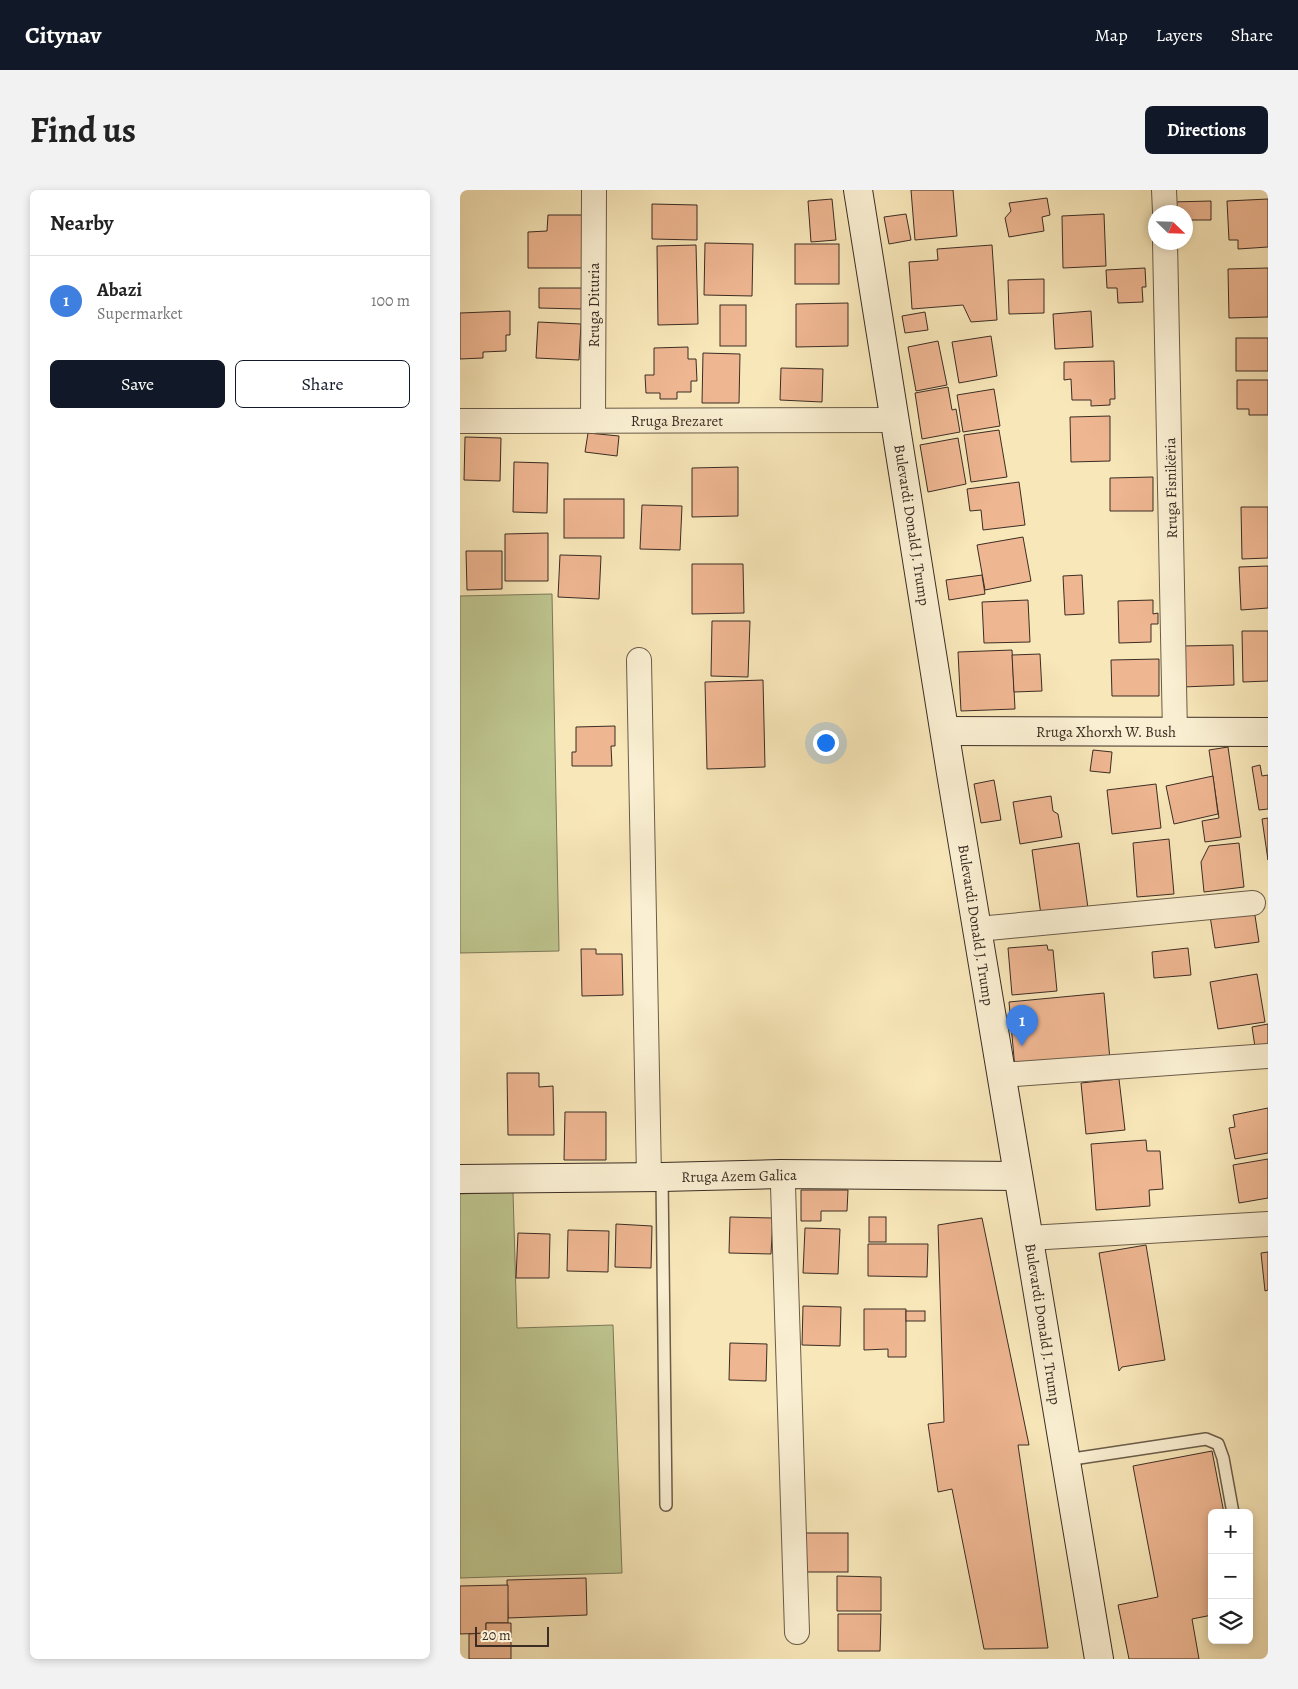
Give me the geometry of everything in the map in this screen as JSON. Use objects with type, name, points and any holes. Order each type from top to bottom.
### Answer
[{"type":"main road","name":"Bulevardi Donald J. Trump","points":[[858,190],[1001,1075],[1099,1659]]},
{"type":"main road","name":"Rruga Xhorxh W. Bush","points":[[945,731],[1268,732]]},
{"type":"main road","name":"Rruga Azem Galica","points":[[460,1179],[780,1174],[1018,1176]]},
{"type":"street","name":"Rruga Dituria","points":[[594,190],[594,421]]},
{"type":"street","points":[[1164,190],[1165,205]]},
{"type":"street","name":"Rruga Fisnikëria","points":[[1166,250],[1175,733]]},
{"type":"street","name":"Rruga Brezaret","points":[[460,421],[894,420]]},
{"type":"street","points":[[639,660],[655,1177]]},
{"type":"street","points":[[978,929],[1253,903]]},
{"type":"street","points":[[1001,1075],[1268,1056]]},
{"type":"street","points":[[780,1174],[783,1186],[797,1632]]},
{"type":"street","points":[[1029,1238],[1268,1224]]},
{"type":"lane","points":[[655,1177],[666,1505]]},
{"type":"lane","points":[[1066,1460],[1206,1439],[1218,1444],[1223,1458],[1232,1509]]},
{"type":"green space","points":[[552,594],[559,951],[460,953],[460,596]]},
{"type":"green space","points":[[513,1192],[517,1328],[613,1325],[622,1573],[460,1578],[460,1194]]},
{"type":"building","points":[[911,190],[953,190],[957,236],[915,240]]},
{"type":"building","points":[[1047,198],[1050,215],[1042,217],[1044,231],[1009,237],[1005,218],[1011,211],[1009,203]]},
{"type":"building","points":[[832,199],[836,240],[811,242],[808,201]]},
{"type":"building","points":[[1268,199],[1268,247],[1238,249],[1238,240],[1229,240],[1227,201]]},
{"type":"building","points":[[1211,201],[1211,220],[1193,220],[1193,205],[1171,205],[1171,202]]},
{"type":"building","points":[[652,204],[697,205],[697,240],[652,239]]},
{"type":"building","points":[[906,214],[911,240],[889,244],[884,217]]},
{"type":"building","points":[[1104,214],[1106,266],[1063,268],[1062,216]]},
{"type":"building","points":[[548,215],[587,215],[588,268],[528,268],[528,232],[547,231]]},
{"type":"building","points":[[705,243],[753,244],[752,296],[704,295]]},
{"type":"building","points":[[795,244],[839,244],[839,284],[795,284]]},
{"type":"building","points":[[696,245],[698,324],[658,325],[657,246]]},
{"type":"building","points":[[992,245],[997,320],[971,322],[963,305],[912,309],[909,262],[938,260],[937,249]]},
{"type":"building","points":[[1145,268],[1146,287],[1142,287],[1143,302],[1118,303],[1117,288],[1107,288],[1106,270]]},
{"type":"building","points":[[1268,268],[1268,317],[1229,318],[1228,269]]},
{"type":"building","points":[[1044,279],[1044,313],[1009,314],[1008,280]]},
{"type":"building","points":[[539,288],[582,288],[582,309],[539,308]]},
{"type":"building","points":[[848,303],[848,346],[796,347],[796,304]]},
{"type":"building","points":[[720,305],[746,305],[746,346],[720,346]]},
{"type":"building","points":[[510,311],[510,335],[506,335],[506,351],[483,352],[483,358],[460,359],[460,313]]},
{"type":"building","points":[[1091,311],[1093,347],[1055,349],[1053,314]]},
{"type":"building","points":[[925,312],[928,330],[905,333],[902,316]]},
{"type":"building","points":[[538,322],[581,324],[579,360],[536,358]]},
{"type":"building","points":[[991,336],[997,376],[959,383],[952,342]]},
{"type":"building","points":[[1236,338],[1268,338],[1268,371],[1236,371]]},
{"type":"building","points":[[938,341],[947,385],[916,391],[908,347]]},
{"type":"building","points":[[688,347],[688,359],[696,359],[697,381],[691,381],[691,392],[677,392],[677,399],[660,399],[660,393],[646,393],[645,375],[654,375],[654,348]]},
{"type":"building","points":[[703,353],[740,354],[739,403],[702,403]]},
{"type":"building","points":[[1114,361],[1115,399],[1110,399],[1110,405],[1091,406],[1091,400],[1072,400],[1071,379],[1064,380],[1064,362]]},
{"type":"building","points":[[781,368],[823,369],[822,402],[780,400]]},
{"type":"building","points":[[1237,380],[1268,380],[1268,415],[1249,415],[1249,409],[1237,409]]},
{"type":"building","points":[[948,387],[952,410],[956,409],[960,432],[922,439],[915,393]]},
{"type":"building","points":[[994,389],[1000,426],[963,432],[957,395]]},
{"type":"building","points":[[1110,416],[1110,461],[1071,462],[1070,417]]},
{"type":"building","points":[[999,430],[1007,477],[971,482],[964,435]]},
{"type":"building","points":[[588,433],[619,436],[617,456],[585,452]]},
{"type":"building","points":[[465,437],[501,438],[500,481],[464,480]]},
{"type":"building","points":[[958,438],[966,484],[928,492],[920,445]]},
{"type":"building","points":[[514,462],[548,463],[547,513],[513,512]]},
{"type":"building","points":[[738,467],[738,516],[692,517],[692,468]]},
{"type":"building","points":[[1153,477],[1153,511],[1110,511],[1110,478]]},
{"type":"building","points":[[1019,482],[1025,525],[983,530],[981,510],[970,511],[967,489]]},
{"type":"building","points":[[564,499],[624,499],[624,538],[564,538]]},
{"type":"building","points":[[642,505],[682,506],[680,550],[640,549]]},
{"type":"building","points":[[1241,507],[1268,507],[1268,558],[1242,559]]},
{"type":"building","points":[[548,533],[548,581],[505,581],[505,534]]},
{"type":"building","points":[[1023,537],[1031,581],[985,590],[977,545]]},
{"type":"building","points":[[466,551],[502,551],[502,589],[467,590]]},
{"type":"building","points":[[560,555],[601,556],[599,599],[558,597]]},
{"type":"building","points":[[692,564],[743,564],[744,613],[692,614]]},
{"type":"building","points":[[1268,566],[1268,608],[1241,610],[1239,567]]},
{"type":"building","points":[[982,575],[985,594],[949,600],[946,580]]},
{"type":"building","points":[[1082,575],[1084,614],[1065,615],[1063,576]]},
{"type":"building","points":[[1028,600],[1030,642],[984,643],[982,602]]},
{"type":"building","points":[[1153,600],[1153,614],[1158,613],[1158,624],[1151,624],[1151,642],[1119,643],[1118,601]]},
{"type":"building","points":[[712,621],[750,621],[748,677],[711,676]]},
{"type":"building","points":[[1242,631],[1268,631],[1268,681],[1243,682]]},
{"type":"building","points":[[1233,645],[1234,685],[1182,687],[1182,646]]},
{"type":"building","points":[[1012,650],[1015,709],[961,711],[958,652]]},
{"type":"building","points":[[1040,654],[1042,691],[1014,692],[1012,655]]},
{"type":"building","points":[[1159,659],[1159,696],[1112,696],[1111,660]]},
{"type":"building","points":[[763,680],[765,767],[707,769],[705,682]]},
{"type":"building","points":[[615,726],[615,746],[611,746],[612,766],[572,766],[572,752],[576,752],[576,727]]},
{"type":"building","points":[[1228,747],[1241,837],[1205,842],[1202,821],[1219,818],[1209,750]]},
{"type":"building","points":[[1093,750],[1112,752],[1110,773],[1090,771]]},
{"type":"building","points":[[1260,765],[1262,776],[1268,775],[1268,809],[1259,810],[1252,767]]},
{"type":"building","points":[[1213,776],[1218,814],[1174,824],[1166,786]]},
{"type":"building","points":[[994,780],[1001,820],[981,823],[974,784]]},
{"type":"building","points":[[1156,784],[1161,828],[1112,834],[1107,790]]},
{"type":"building","points":[[1051,796],[1053,811],[1058,814],[1062,837],[1020,844],[1013,802]]},
{"type":"building","points":[[1268,818],[1268,860],[1262,819]]},
{"type":"building","points":[[1169,839],[1174,894],[1137,897],[1133,843]]},
{"type":"building","points":[[1079,843],[1088,908],[1041,915],[1032,850]]},
{"type":"building","points":[[1239,843],[1244,887],[1204,892],[1201,862],[1209,846]]},
{"type":"building","points":[[1254,909],[1259,942],[1215,948],[1210,916]]},
{"type":"building","points":[[1047,945],[1048,950],[1053,950],[1057,991],[1012,995],[1008,948]]},
{"type":"building","points":[[1188,948],[1191,975],[1154,978],[1152,952]]},
{"type":"building","points":[[581,949],[596,949],[596,954],[622,954],[623,995],[582,996]]},
{"type":"building","points":[[1257,974],[1265,1022],[1218,1029],[1210,982]]},
{"type":"building","points":[[1104,993],[1110,1060],[1015,1069],[1009,1002]]},
{"type":"building","points":[[1268,1024],[1268,1045],[1255,1047],[1252,1027]]},
{"type":"building","points":[[507,1073],[539,1073],[539,1087],[553,1086],[554,1135],[508,1135]]},
{"type":"building","points":[[1119,1079],[1125,1130],[1086,1134],[1081,1083]]},
{"type":"building","points":[[1268,1108],[1268,1153],[1235,1159],[1229,1128],[1235,1127],[1233,1115]]},
{"type":"building","points":[[565,1112],[606,1112],[606,1160],[564,1160]]},
{"type":"building","points":[[1146,1140],[1147,1151],[1160,1151],[1163,1189],[1149,1190],[1150,1206],[1096,1210],[1091,1144]]},
{"type":"building","points":[[1268,1159],[1268,1198],[1239,1203],[1233,1165]]},
{"type":"building","points":[[801,1190],[848,1190],[847,1211],[821,1211],[821,1221],[801,1221]]},
{"type":"building","points":[[730,1217],[773,1218],[771,1254],[729,1253]]},
{"type":"building","points":[[869,1217],[886,1217],[886,1242],[869,1242]]},
{"type":"building","points":[[982,1218],[1029,1445],[1018,1445],[1048,1648],[984,1649],[952,1489],[938,1492],[928,1424],[944,1422],[938,1225]]},
{"type":"building","points":[[616,1224],[652,1226],[651,1268],[615,1267]]},
{"type":"building","points":[[805,1228],[840,1229],[838,1274],[803,1273]]},
{"type":"building","points":[[568,1230],[609,1231],[608,1272],[567,1271]]},
{"type":"building","points":[[518,1233],[550,1234],[549,1278],[516,1278]]},
{"type":"building","points":[[868,1244],[928,1244],[927,1277],[868,1276]]},
{"type":"building","points":[[1146,1245],[1165,1360],[1122,1367],[1119,1371],[1099,1253]]},
{"type":"building","points":[[1268,1252],[1268,1290],[1265,1291],[1261,1253]]},
{"type":"building","points":[[803,1306],[841,1307],[840,1346],[802,1345]]},
{"type":"building","points":[[864,1309],[906,1309],[906,1357],[888,1357],[888,1349],[864,1350]]},
{"type":"building","points":[[906,1311],[925,1311],[925,1321],[906,1321]]},
{"type":"building","points":[[730,1343],[767,1344],[766,1381],[729,1380]]},
{"type":"building","points":[[1212,1451],[1223,1509],[1208,1509],[1208,1616],[1192,1619],[1199,1659],[1129,1659],[1118,1605],[1158,1597],[1133,1466]]},
{"type":"building","points":[[805,1533],[848,1533],[848,1572],[805,1572]]},
{"type":"building","points":[[837,1576],[881,1577],[881,1611],[837,1611]]},
{"type":"building","points":[[586,1578],[587,1615],[508,1618],[507,1580]]},
{"type":"building","points":[[508,1585],[508,1623],[486,1623],[486,1633],[460,1634],[460,1586]]},
{"type":"building","points":[[838,1614],[881,1614],[880,1651],[838,1651]]},
{"type":"building","points":[[486,1623],[511,1623],[511,1659],[469,1659],[469,1634],[486,1633]]},
{"type":"place","name":"Abazi","points":[[1022,1046]]}]
